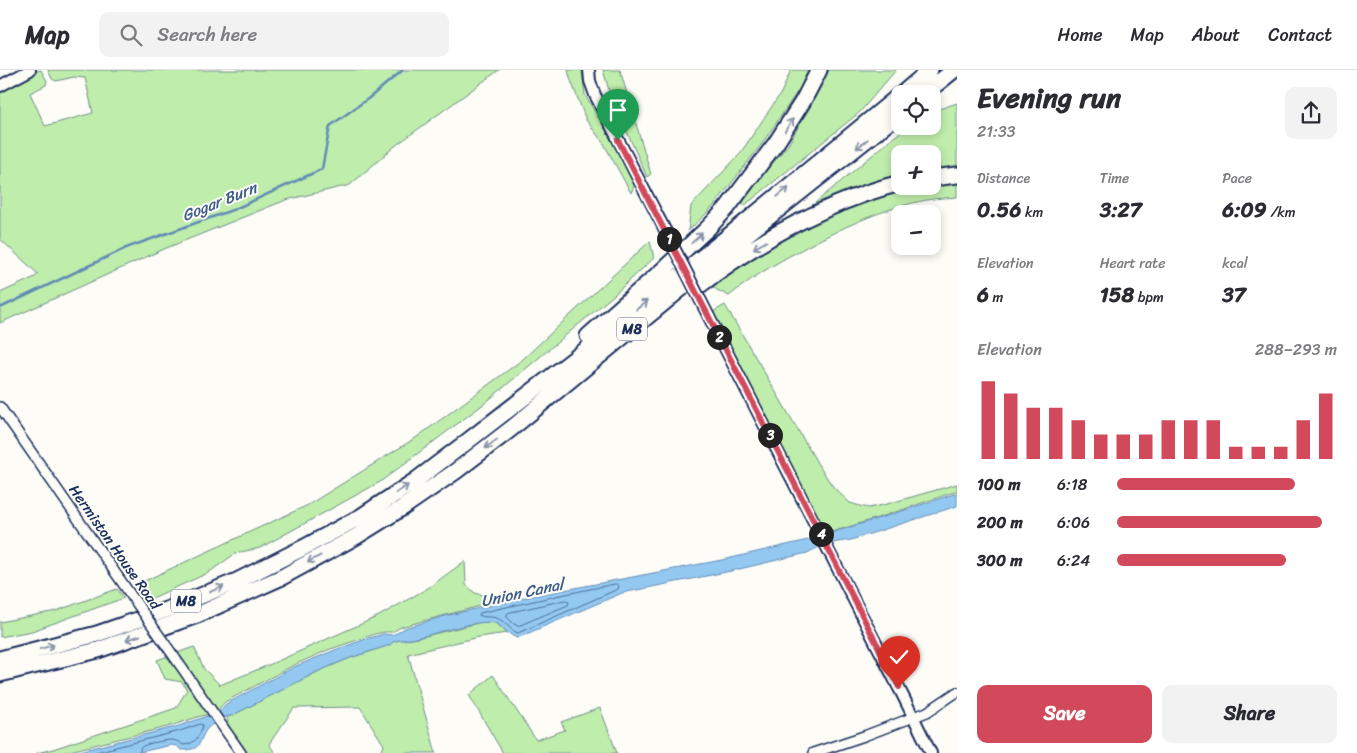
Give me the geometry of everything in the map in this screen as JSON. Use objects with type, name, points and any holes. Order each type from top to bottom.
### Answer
[{"type":"highway","name":"M8","points":[[464,444],[525,388],[628,302],[717,219],[776,143],[803,101],[819,70]]},
{"type":"highway","name":"M8","points":[[912,85],[930,70]]},
{"type":"highway","points":[[935,85],[954,70]]},
{"type":"highway","name":"M8","points":[[0,659],[97,634],[169,609],[237,580],[303,548],[362,516],[415,481],[598,340],[725,239],[891,102]]},
{"type":"highway","name":"M8","points":[[512,428],[738,242],[891,120]]},
{"type":"highway","points":[[941,177],[957,175]]},
{"type":"highway","name":"M8","points":[[0,674],[98,650],[197,615],[282,577],[357,536],[456,471],[705,281],[754,248],[808,217],[832,206],[891,186]]},
{"type":"street","points":[[0,86],[30,70]]},
{"type":"street","points":[[589,70],[590,81],[595,95],[835,561],[914,717],[930,753]]},
{"type":"street","name":"Hermiston House Road","points":[[0,407],[241,753]]},
{"type":"street","points":[[813,753],[927,712],[957,692]]},
{"type":"green space","points":[[41,70],[47,81],[46,85],[30,93],[45,126],[93,113],[85,78],[74,77],[56,81],[52,79],[48,70],[499,70],[395,146],[350,185],[286,200],[164,249],[0,323],[0,293],[38,274],[0,239],[0,89]]},
{"type":"green space","points":[[568,70],[582,70],[585,95],[612,140],[634,186],[631,193],[604,144],[586,120]]},
{"type":"green space","points":[[603,70],[620,70],[651,174],[647,177],[610,94]]},
{"type":"green space","points":[[791,70],[808,70],[800,88],[761,145],[713,207],[688,231],[691,206],[739,155],[781,93]]},
{"type":"green space","points":[[829,70],[896,70],[860,112],[744,206],[743,203],[747,193],[788,145]]},
{"type":"green space","points":[[957,103],[957,167],[941,169],[941,145],[891,145],[891,181],[809,211],[809,208],[897,135],[941,135],[941,108]]},
{"type":"green space","points":[[957,175],[957,197],[934,199],[906,205],[891,205],[891,209],[861,220],[781,261],[754,277],[729,296],[705,281],[808,217],[891,189],[891,195],[941,195],[941,177]]},
{"type":"green space","points":[[650,241],[654,258],[615,294],[485,403],[380,482],[260,548],[236,553],[208,573],[150,599],[140,583],[308,505],[417,437],[522,360]]},
{"type":"green space","points":[[725,305],[819,466],[834,488],[850,503],[869,508],[957,484],[957,491],[825,534],[711,313]]},
{"type":"green space","points":[[465,561],[466,585],[475,593],[503,600],[401,627],[392,632],[375,634],[328,650],[294,665],[225,702],[211,714],[62,753],[37,753],[176,708],[187,690],[182,682],[165,679],[157,660],[194,647],[204,669],[220,685],[379,616],[428,588]]},
{"type":"green space","points":[[117,589],[124,598],[32,631],[0,637],[0,622],[56,611]]},
{"type":"green space","points":[[482,622],[495,623],[507,633],[479,637],[408,654],[436,753],[381,753],[384,745],[360,707],[294,708],[269,744],[275,753],[248,753],[228,725],[227,717],[319,671],[350,658],[390,645],[394,641],[413,639]]},
{"type":"green space","points":[[493,675],[536,740],[565,730],[561,722],[600,708],[617,753],[503,753],[469,695]]},
{"type":"water","points":[[957,493],[957,506],[851,540],[825,544],[807,553],[731,571],[622,593],[517,638],[498,624],[488,622],[394,642],[319,671],[233,715],[219,720],[207,729],[197,747],[193,749],[181,750],[177,746],[171,745],[136,753],[72,753],[179,726],[219,712],[226,704],[294,667],[369,638],[384,634],[392,635],[405,628],[445,616],[522,598],[727,559],[808,540]]},
{"type":"waterway","name":"Gogar Burn","points":[[0,308],[126,248],[235,209],[322,169],[330,126],[369,98],[403,70]]},
{"type":"route","points":[[618,140],[899,687]]},
{"type":"water label","name":"Union Canal","points":[[522,592]]}]
